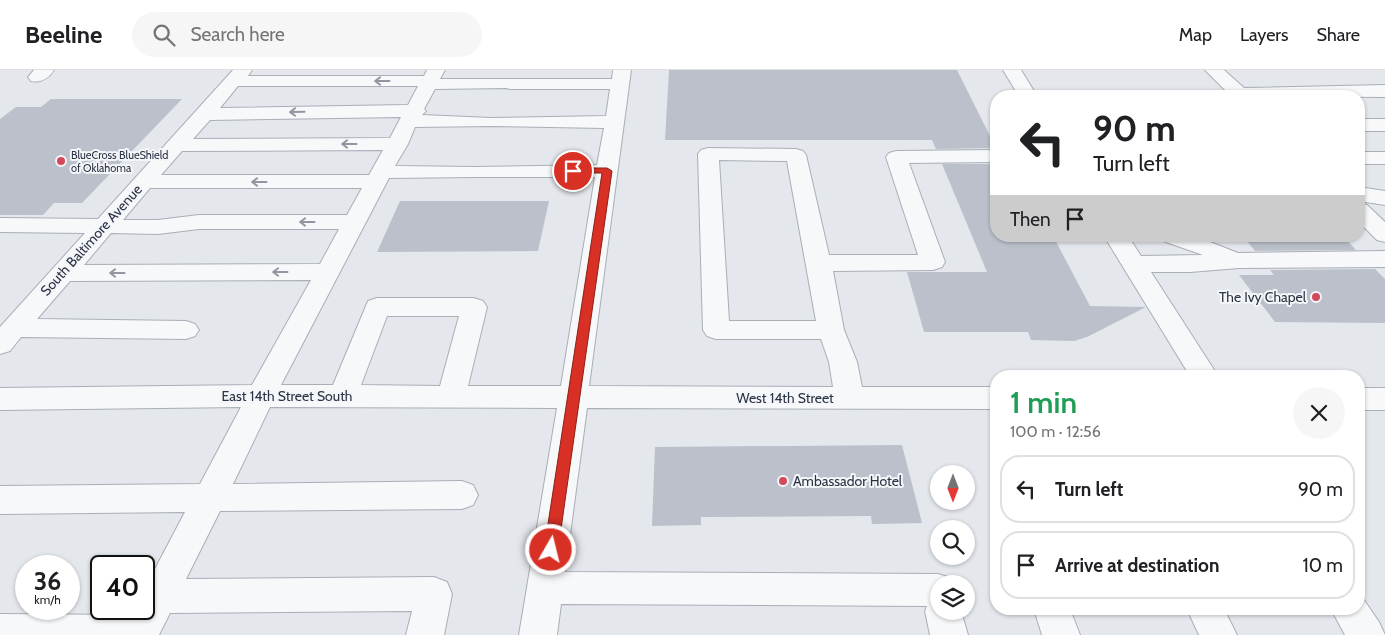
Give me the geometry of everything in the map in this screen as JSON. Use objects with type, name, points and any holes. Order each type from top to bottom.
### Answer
[{"type":"street","points":[[1012,70],[1024,90]]},
{"type":"street","points":[[1214,70],[1235,90]]},
{"type":"street","points":[[239,75],[432,78],[505,84],[621,77],[538,635]]},
{"type":"street","name":"South Baltimore Avenue","points":[[7,336],[239,75]]},
{"type":"street","points":[[0,632],[141,634],[260,396],[356,222],[432,78]]},
{"type":"street","points":[[1365,92],[1385,91]]},
{"type":"street","points":[[204,114],[413,116],[491,122],[614,122]]},
{"type":"street","points":[[1365,125],[1385,125]]},
{"type":"street","points":[[176,145],[398,144]]},
{"type":"street","points":[[831,330],[716,330],[708,154],[796,155],[831,330],[843,362],[850,398]]},
{"type":"street","points":[[819,263],[933,262],[896,157],[990,156]]},
{"type":"street","points":[[1365,158],[1385,158]]},
{"type":"street","points":[[143,182],[380,177],[474,172],[607,171]]},
{"type":"street","points":[[1365,195],[1385,198]]},
{"type":"street","points":[[1365,216],[1385,235]]},
{"type":"street","points":[[5,229],[105,225],[158,227],[199,222],[356,222]]},
{"type":"street","points":[[1120,242],[1200,370]]},
{"type":"street","points":[[1188,242],[1239,260]]},
{"type":"street","points":[[1133,264],[1190,264],[1239,260],[1385,259]]},
{"type":"street","points":[[62,273],[328,272]]},
{"type":"street","points":[[343,396],[377,307],[474,307],[451,397]]},
{"type":"street","points":[[7,336],[186,330]]},
{"type":"street","name":"East 14th Street South","points":[[0,399],[260,396],[573,397]]},
{"type":"street","name":"West 14th Street","points":[[573,397],[990,398]]},
{"type":"street","points":[[1365,399],[1385,398]]},
{"type":"street","points":[[0,500],[462,495]]},
{"type":"street","points":[[546,588],[930,590]]},
{"type":"street","points":[[160,596],[434,594],[425,635]]},
{"type":"street","points":[[1054,615],[1061,635]]},
{"type":"street","points":[[1208,615],[1218,635]]},
{"type":"street","points":[[1353,615],[1366,635]]},
{"type":"street","points":[[945,620],[949,635]]},
{"type":"building","points":[[669,70],[957,70],[990,136],[990,148],[936,149],[932,140],[665,140]]},
{"type":"building","name":"BlueCross BlueShield of Oklahoma","points":[[51,99],[182,99],[82,203],[54,203],[43,215],[0,215],[0,119],[16,107],[41,107]]},
{"type":"building","points":[[942,164],[990,164],[990,242],[1056,242],[1090,306],[1146,307],[1087,337],[1074,341],[1031,340],[1028,332],[924,332],[907,272],[987,272]]},
{"type":"building","points":[[400,201],[549,201],[538,251],[377,252]]},
{"type":"building","points":[[1248,242],[1349,242],[1356,250],[1255,251]]},
{"type":"building","name":"The Ivy Chapel","points":[[1375,269],[1385,279],[1385,323],[1275,322],[1239,275],[1274,275],[1270,270]]},
{"type":"building","name":"Ambassador Hotel","points":[[902,445],[922,523],[872,524],[871,516],[701,517],[701,525],[652,526],[655,447]]},
{"type":"place","name":"BlueCross BlueShield of Oklahoma","points":[[61,161]]},
{"type":"place","name":"The Ivy Chapel","points":[[1316,297]]},
{"type":"place","name":"Ambassador Hotel","points":[[783,481]]},
{"type":"route","points":[[551,550],[607,171],[573,171]]}]
